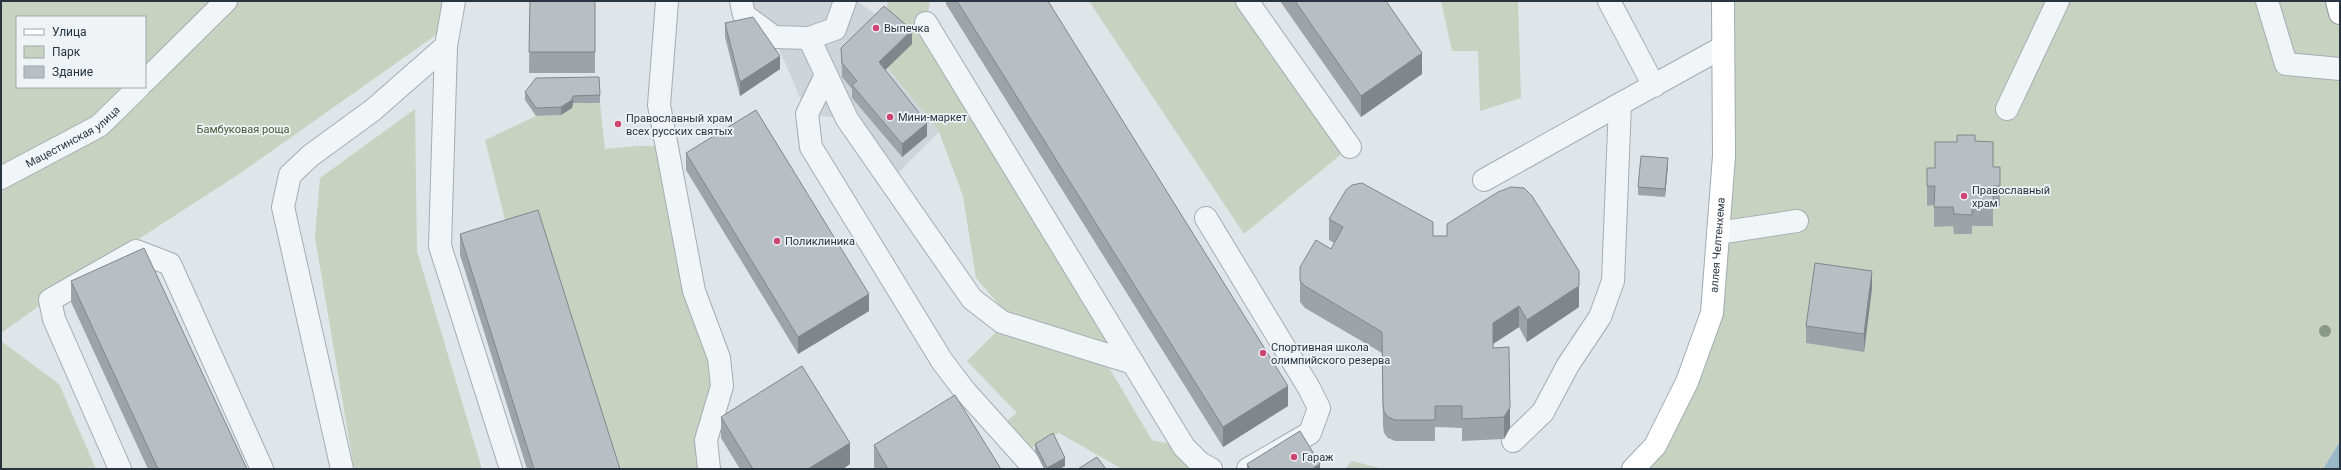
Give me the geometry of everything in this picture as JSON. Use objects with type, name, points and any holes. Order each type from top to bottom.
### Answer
[{"type":"main road","name":"аллея Челтенхема","points":[[1633,469],[1655,446],[1687,382],[1712,313],[1724,156],[1723,1]]},
{"type":"main road","points":[[2337,1],[2340,13]]},
{"type":"street","points":[[146,80],[226,1]]},
{"type":"street","points":[[454,1],[446,46],[440,246],[511,469]]},
{"type":"street","points":[[667,1],[659,105],[694,291],[719,358],[722,386],[706,440],[708,469]]},
{"type":"street","points":[[741,1],[744,15],[774,37],[809,38],[835,29],[845,1]]},
{"type":"street","points":[[1247,1],[1350,147]]},
{"type":"street","points":[[1609,1],[1654,86]]},
{"type":"street","points":[[2007,109],[2058,1]]},
{"type":"street","points":[[2268,1],[2286,64],[2340,69]]},
{"type":"street","points":[[926,23],[1184,447],[1200,463],[1211,469]]},
{"type":"street","points":[[809,38],[847,119],[972,298],[1002,322],[1133,363]]},
{"type":"street","points":[[342,469],[283,207],[290,175],[310,156],[373,110],[446,46]]},
{"type":"street","points":[[1484,180],[1723,47]]},
{"type":"street","points":[[826,75],[808,114],[811,147],[942,361],[964,390],[1035,469]]},
{"type":"street","name":"Мацестинская улица","points":[[1,178],[99,126],[138,88]]},
{"type":"street","points":[[1513,441],[1543,412],[1568,365],[1600,317],[1613,281],[1620,104]]},
{"type":"street","points":[[1206,218],[1309,388],[1318,408],[1310,433],[1248,469]]},
{"type":"street","points":[[1718,233],[1797,221]]},
{"type":"street","points":[[120,469],[54,319],[50,300],[136,251],[170,264],[262,469]]},
{"type":"shaded area","points":[[741,1],[857,1],[884,20],[912,44],[887,68],[939,132],[890,181],[847,119],[807,114],[774,37]]},
{"type":"green space","name":"Бамбуковая роща","points":[[1,1],[454,1],[450,25],[239,174],[80,277],[1,333]]},
{"type":"green space","points":[[888,1],[930,1],[926,23],[1133,363],[1101,354],[1152,440],[1184,447],[1211,469],[1122,469],[1059,433],[1022,453],[999,427],[1017,413],[967,361],[996,332],[1031,342],[976,278],[963,196],[939,132],[887,67],[884,20]]},
{"type":"green space","points":[[1089,1],[1247,1],[1350,147],[1244,234]]},
{"type":"green space","points":[[1441,1],[1518,1],[1521,98],[1480,111],[1478,51],[1452,51]]},
{"type":"green space","points":[[1723,1],[2340,1],[2340,441],[2323,469],[1633,469],[1712,313]]},
{"type":"green space","points":[[573,103],[600,103],[605,149],[636,146],[667,146],[719,358],[709,469],[613,469],[510,239],[485,140],[536,116],[561,115]]},
{"type":"green space","points":[[415,109],[417,251],[482,469],[354,469],[315,237],[320,178]]},
{"type":"green space","points":[[1,341],[59,384],[96,469],[1,469]]},
{"type":"green space","points":[[1352,461],[1384,469],[1345,469]]},
{"type":"water","points":[[2340,441],[2340,469],[2323,469]]},
{"type":"building","points":[[530,1],[595,1],[595,52],[529,52]]},
{"type":"building","points":[[957,1],[1048,1],[1288,386],[1223,427]]},
{"type":"building","points":[[1295,1],[1386,1],[1422,53],[1361,96]]},
{"type":"building","points":[[884,6],[912,30],[879,62],[927,123],[902,144],[852,85],[857,81],[842,63],[841,48]]},
{"type":"building","points":[[753,17],[780,56],[740,82],[725,23]]},
{"type":"building","points":[[599,77],[600,95],[573,96],[572,100],[561,107],[536,108],[525,92],[536,78]]},
{"type":"building","name":"Поликлиника","points":[[756,110],[869,294],[798,337],[686,153]]},
{"type":"building","name":"Православный храм","points":[[1957,135],[1975,135],[1975,141],[1993,142],[1993,167],[2000,167],[2000,186],[1993,186],[1993,206],[1972,207],[1972,215],[1954,214],[1953,207],[1934,207],[1935,186],[1927,186],[1927,168],[1935,168],[1935,142],[1957,142]]},
{"type":"building","points":[[1641,156],[1668,158],[1665,189],[1638,187]]},
{"type":"building","points":[[1362,183],[1433,222],[1433,236],[1447,236],[1447,224],[1498,192],[1511,187],[1524,188],[1532,196],[1579,271],[1579,286],[1527,320],[1519,306],[1493,323],[1493,348],[1509,347],[1510,407],[1504,417],[1462,419],[1462,406],[1435,406],[1435,420],[1395,420],[1388,417],[1384,412],[1383,405],[1382,332],[1305,286],[1300,281],[1300,267],[1316,240],[1331,249],[1343,227],[1329,219],[1346,190],[1352,185]]},
{"type":"building","points":[[538,210],[620,469],[534,469],[460,234]]},
{"type":"building","points":[[144,248],[247,469],[158,469],[71,281]]},
{"type":"building","points":[[1815,263],[1872,271],[1864,334],[1806,326]]},
{"type":"building","points":[[802,366],[850,443],[808,469],[753,469],[721,417]]},
{"type":"building","points":[[955,395],[1001,469],[888,469],[874,445]]},
{"type":"building","points":[[1300,431],[1320,464],[1312,469],[1250,469],[1247,464]]},
{"type":"building","points":[[1053,433],[1065,458],[1047,468],[1035,444]]},
{"type":"building","points":[[1097,457],[1106,469],[1078,469]]},
{"type":"place","name":"Выпечка","points":[[876,28]]},
{"type":"place","name":"Мини-маркет","points":[[890,117]]},
{"type":"place","name":"Православный храм всех русских святых","points":[[618,124]]},
{"type":"place","name":"Православный храм","points":[[1964,196]]},
{"type":"place","name":"Поликлиника","points":[[777,241]]},
{"type":"place","name":"Спортивная школа олимпийского резерва","points":[[1263,353]]},
{"type":"place","name":"Гараж","points":[[1294,457]]}]
